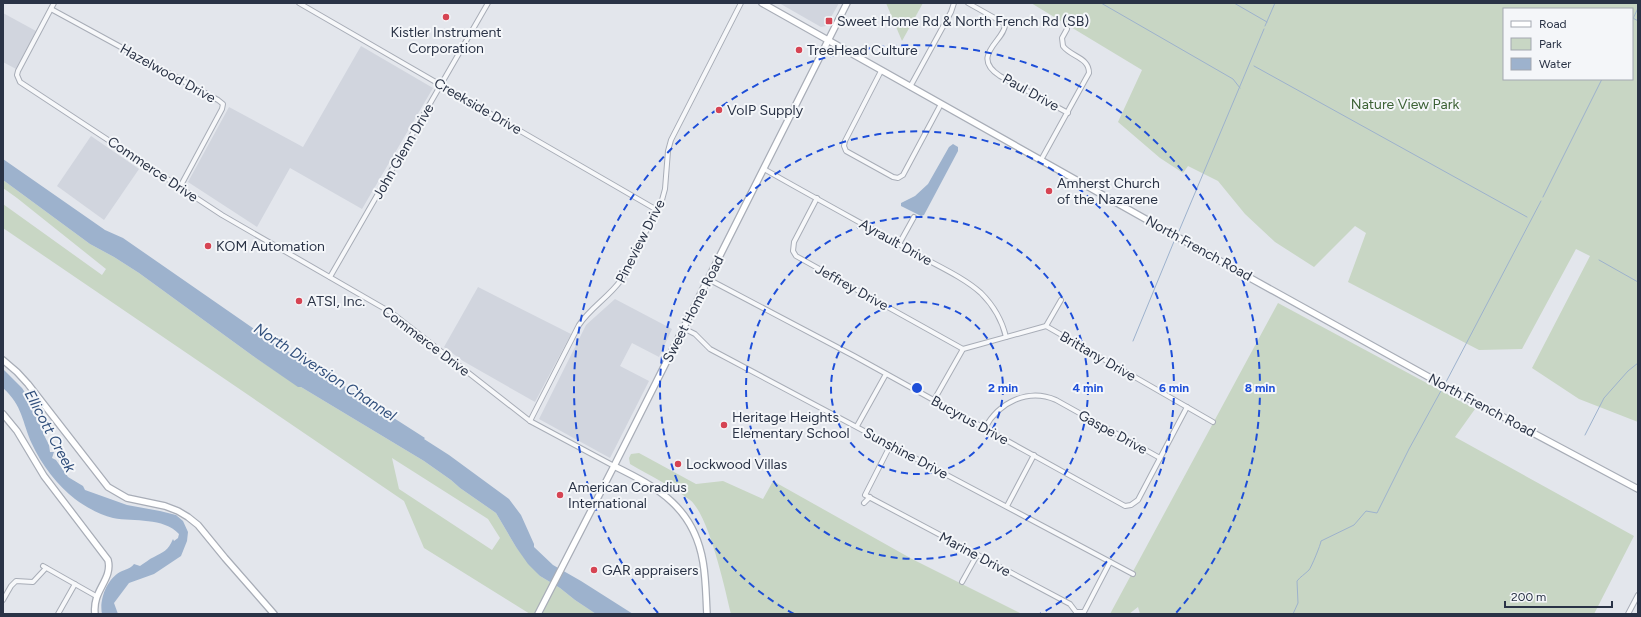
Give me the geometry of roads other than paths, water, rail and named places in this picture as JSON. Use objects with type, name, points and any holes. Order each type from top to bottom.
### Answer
[{"type":"main road","name":"North French Road","points":[[762,3],[1445,386],[1638,489]]},
{"type":"main road","name":"Sweet Home Road","points":[[538,614],[847,3]]},
{"type":"main road","points":[[3,360],[18,372],[108,486],[127,498],[165,506],[188,517],[198,525],[274,614]]},
{"type":"main road","points":[[3,414],[17,431],[44,476],[108,560],[109,570],[96,596],[94,605],[95,614]]},
{"type":"main road","points":[[614,466],[659,491],[672,502],[687,521],[701,552],[707,614]]},
{"type":"street","points":[[51,9],[54,3]]},
{"type":"street","name":"Creekside Drive","points":[[299,3],[657,210]]},
{"type":"street","name":"John Glenn Drive","points":[[330,277],[488,3]]},
{"type":"street","name":"Pineview Drive","points":[[530,421],[579,325],[621,280],[657,210],[664,194],[668,151],[672,140],[741,3]]},
{"type":"street","points":[[910,87],[951,12],[954,3]]},
{"type":"street","name":"Paul Drive","points":[[968,3],[1005,25],[1004,30],[994,43],[989,55],[989,62],[993,70],[1000,76],[1068,113]]},
{"type":"street","name":"Commerce Drive","points":[[51,9],[18,71],[17,75],[20,82],[222,215],[392,313],[530,421],[614,466]]},
{"type":"street","name":"Hazelwood Drive","points":[[51,9],[223,104],[222,109],[180,187]]},
{"type":"street","points":[[1041,160],[1088,76],[1089,69],[1084,60],[1063,46],[1062,38],[1067,29]]},
{"type":"street","points":[[881,71],[845,141],[844,146],[846,151],[893,177],[898,178],[903,175],[941,104]]},
{"type":"street","name":"Ayrault Drive","points":[[764,169],[966,282],[981,293],[997,314],[1006,337]]},
{"type":"street","name":"Jeffrey Drive","points":[[817,198],[794,242],[793,251],[796,256],[963,349]]},
{"type":"street","points":[[899,244],[914,217]]},
{"type":"street","name":"Bucyrus Drive","points":[[708,279],[934,400],[1122,505],[1128,506],[1134,504],[1138,500],[1187,407]]},
{"type":"street","points":[[934,400],[963,349],[1046,326],[1061,300]]},
{"type":"street","name":"Brittany Drive","points":[[1046,326],[1213,422]]},
{"type":"street","name":"Sunshine Drive","points":[[683,328],[695,334],[710,349],[1133,574]]},
{"type":"street","points":[[857,426],[886,374]]},
{"type":"street","name":"Gaspe Drive","points":[[985,428],[994,414],[1009,402],[1029,396],[1047,396],[1160,458]]},
{"type":"street","points":[[864,503],[870,497],[865,495],[891,444]]},
{"type":"street","points":[[1007,506],[1034,455]]},
{"type":"street","name":"Marine Drive","points":[[870,497],[1070,604],[1076,612],[1084,612],[1110,562]]},
{"type":"street","points":[[962,582],[977,555]]},
{"type":"street","points":[[3,600],[13,583],[19,581],[33,582],[45,567],[96,596]]},
{"type":"street","points":[[58,614],[75,584]]},
{"type":"street","points":[[1628,614],[1638,595]]},
{"type":"water","points":[[953,144],[958,147],[958,151],[924,215],[921,216],[901,206],[901,203],[915,196],[928,184],[949,147]]},
{"type":"water","points":[[3,159],[105,230],[123,238],[276,344],[346,387],[351,392],[425,438],[424,439],[449,455],[509,499],[521,515],[534,547],[553,565],[633,614],[596,614],[560,588],[540,576],[528,564],[516,547],[496,513],[424,461],[301,387],[298,387],[139,273],[90,244],[3,180]]},
{"type":"water","name":"Ellicott Creek","points":[[3,369],[22,388],[34,406],[49,445],[50,452],[54,452],[52,458],[56,460],[68,477],[83,486],[85,490],[127,505],[176,515],[183,521],[188,532],[187,541],[181,556],[154,574],[129,583],[114,603],[118,614],[102,614],[101,608],[103,596],[111,580],[115,575],[134,564],[140,566],[163,552],[167,549],[173,539],[174,541],[178,538],[179,534],[165,525],[157,523],[113,518],[103,515],[84,505],[62,488],[40,459],[15,401],[3,388]]},
{"type":"waterway","points":[[1101,3],[1233,79],[1240,88]]},
{"type":"waterway","points":[[1234,3],[1267,22]]},
{"type":"waterway","points":[[1265,26],[1275,3]]},
{"type":"waterway","points":[[1633,19],[1638,8]]},
{"type":"waterway","points":[[1633,18],[1638,21]]},
{"type":"waterway","points":[[1179,231],[1264,29]]},
{"type":"waterway","points":[[1254,66],[1527,217]]},
{"type":"waterway","points":[[1543,197],[1602,80]]},
{"type":"waterway","points":[[1446,382],[1541,201]]},
{"type":"waterway","points":[[1133,341],[1175,239]]},
{"type":"waterway","points":[[1599,260],[1638,282]]},
{"type":"waterway","points":[[1585,435],[1604,398],[1628,371],[1638,363]]},
{"type":"waterway","points":[[1293,614],[1298,603],[1297,581],[1309,570],[1321,541],[1354,525],[1366,511],[1377,513],[1409,449],[1442,389]]},
{"type":"place","name":"Kistler Instrument Corporation","points":[[446,17]]},
{"type":"place","name":"Sweet Home Rd & North French Rd (SB)","points":[[829,21]]},
{"type":"place","name":"TreeHead Culture","points":[[799,50]]},
{"type":"place","name":"VoIP Supply","points":[[719,110]]},
{"type":"place","name":"Amherst Church of the Nazarene","points":[[1049,191]]},
{"type":"place","name":"KOM Automation","points":[[208,246]]},
{"type":"place","name":"ATSI, Inc.","points":[[299,301]]},
{"type":"place","name":"Heritage Heights Elementary School","points":[[724,425]]},
{"type":"place","name":"Lockwood Villas","points":[[678,464]]},
{"type":"place","name":"American Coradius International","points":[[560,495]]},
{"type":"place","name":"GAR appraisers","points":[[594,570]]},
{"type":"park label","name":"Nature View Park","points":[[1405,104]]},
{"type":"water label","name":"North Diversion Channel","points":[[325,372]]}]
